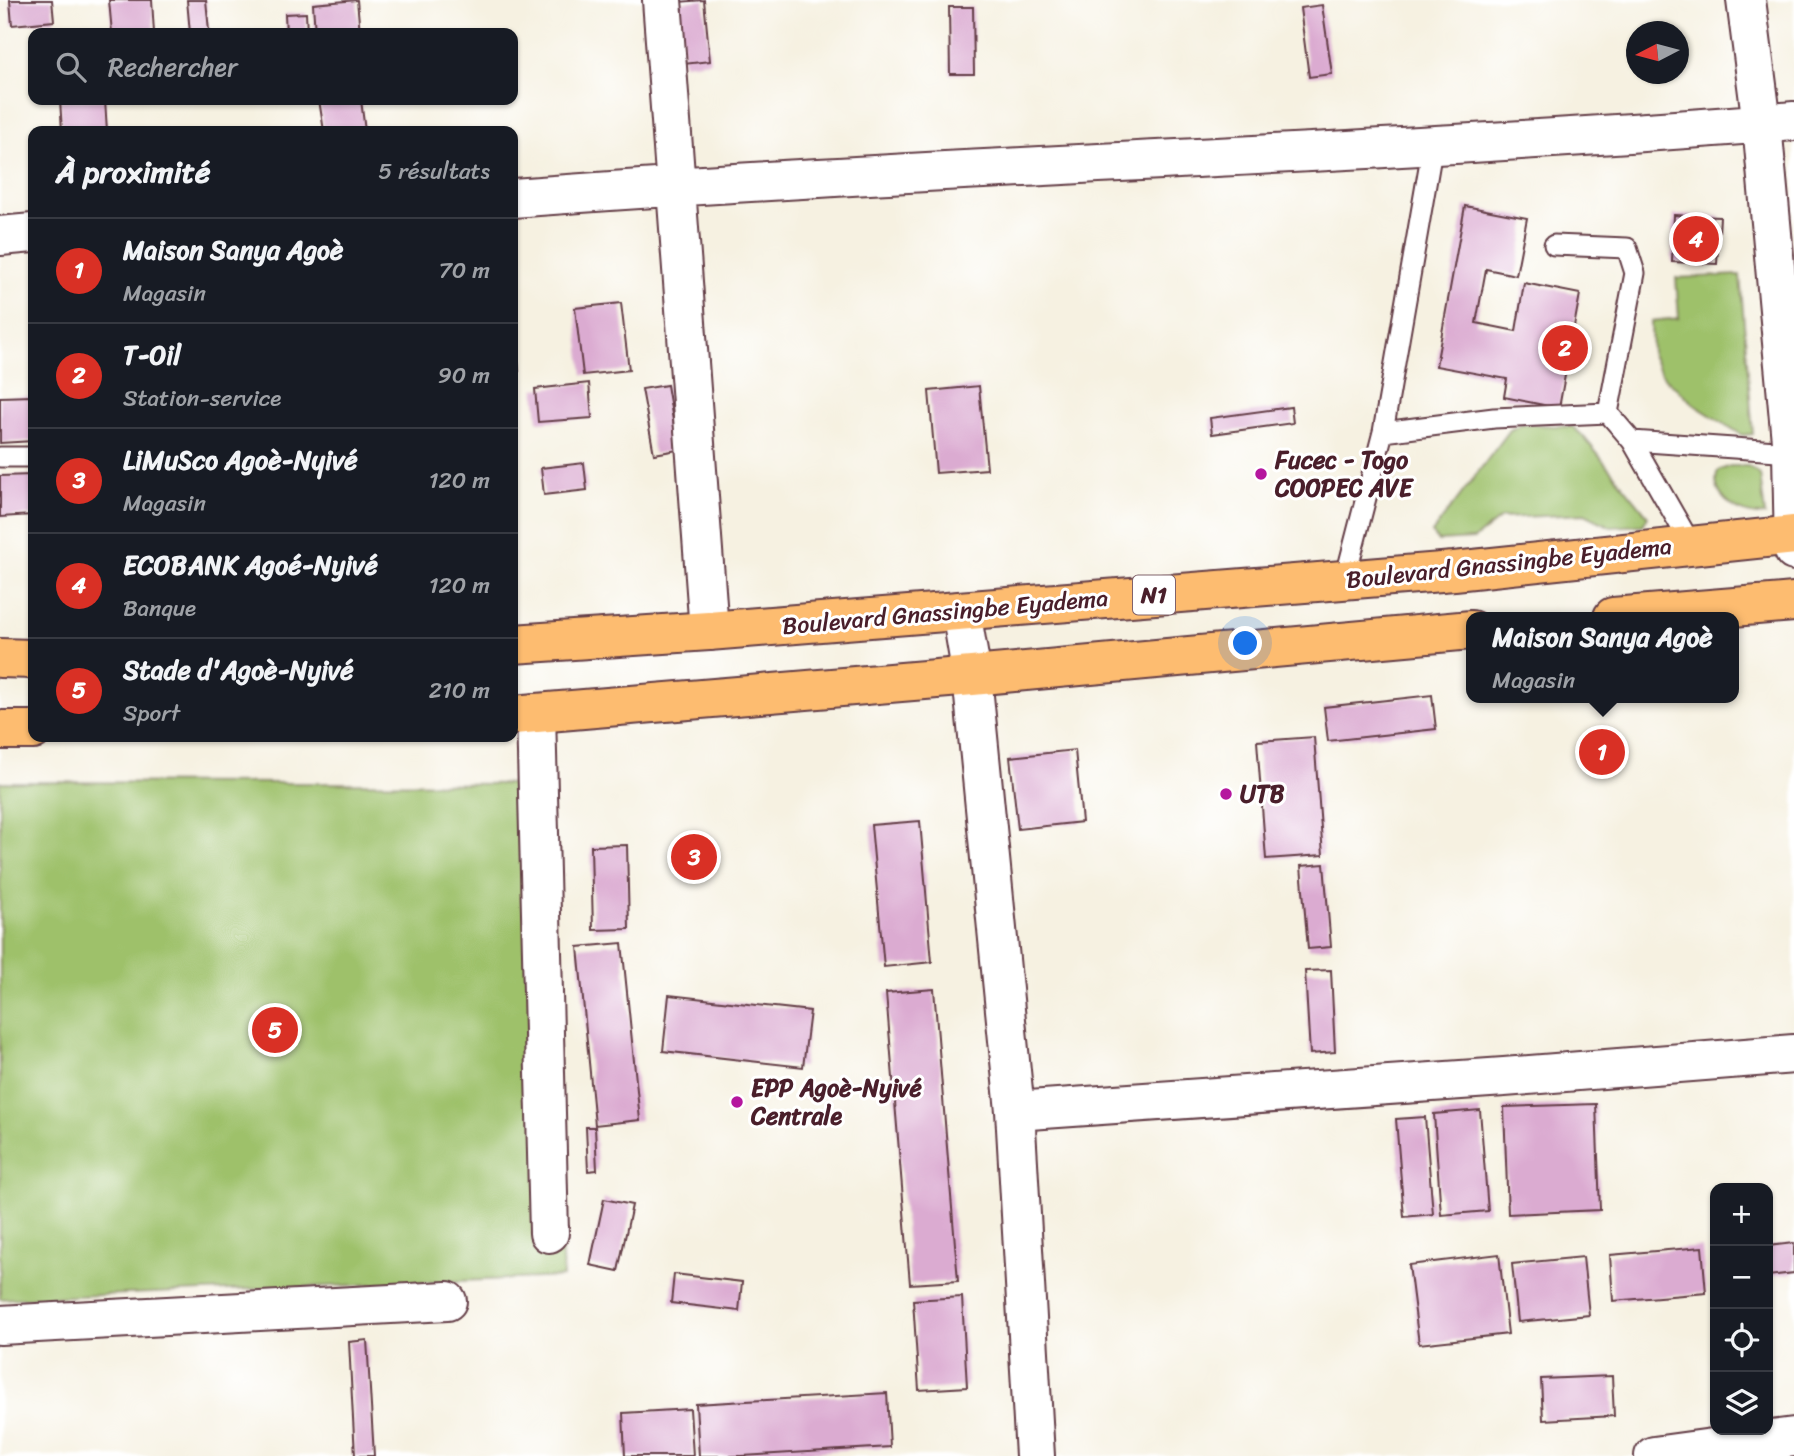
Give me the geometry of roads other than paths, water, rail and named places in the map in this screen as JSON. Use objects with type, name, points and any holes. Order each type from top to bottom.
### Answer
[{"type":"highway","name":"Boulevard Gnassingbe Eyadema","points":[[518,644],[709,631],[1454,571],[1692,546],[1794,540]]},
{"type":"highway","points":[[1670,612],[1794,601]]},
{"type":"highway","points":[[524,714],[1466,630]]},
{"type":"highway","points":[[0,658],[28,659]]},
{"type":"highway","points":[[0,730],[28,730]]},
{"type":"street","points":[[662,0],[709,631]]},
{"type":"street","points":[[1746,0],[1778,123],[1794,540]]},
{"type":"street","points":[[518,198],[676,186],[1778,123]]},
{"type":"street","points":[[0,236],[28,233]]},
{"type":"street","points":[[961,611],[972,676],[1015,1111],[1035,1456]]},
{"type":"street","points":[[524,714],[550,1233]]},
{"type":"street","points":[[1015,1111],[1794,1054]]},
{"type":"street","points":[[0,1325],[447,1301]]},
{"type":"street","points":[[1654,1456],[1794,1437]]},
{"type":"lane","points":[[1345,579],[1383,432],[1433,144]]},
{"type":"lane","points":[[1554,246],[1627,248],[1632,259],[1635,273],[1608,413]]},
{"type":"lane","points":[[1383,432],[1494,418],[1608,413]]},
{"type":"lane","points":[[1608,413],[1632,441],[1692,546]]},
{"type":"lane","points":[[1632,441],[1792,452]]},
{"type":"lane","points":[[0,457],[28,457]]},
{"type":"place","name":"ECOBANK Agoé-Nyivé","points":[[1696,239]]},
{"type":"place","name":"T-Oil","points":[[1565,348]]},
{"type":"place","name":"Fucec - Togo COOPEC AVE","points":[[1261,474]]},
{"type":"place","name":"Maison Sanya Agoè","points":[[1602,752]]},
{"type":"place","name":"UTB","points":[[1226,794]]},
{"type":"place","name":"LiMuSco Agoè-Nyivé","points":[[694,857]]},
{"type":"place","name":"Stade d'Agoè-Nyivé","points":[[275,1030]]},
{"type":"place","name":"EPP Agoè-Nyivé Centrale","points":[[737,1102]]}]
